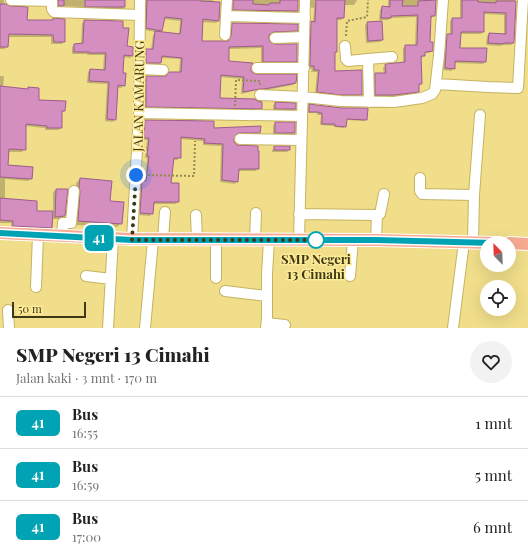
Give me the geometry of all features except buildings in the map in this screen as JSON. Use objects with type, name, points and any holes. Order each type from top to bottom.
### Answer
[{"type":"main road","points":[[0,233],[132,240],[376,240],[480,242]]},
{"type":"main road","points":[[516,243],[528,244]]},
{"type":"street","points":[[11,0],[52,1],[52,9],[54,12],[140,15]]},
{"type":"street","name":"JALAN KAMARUNG","points":[[132,240],[139,113],[140,0]]},
{"type":"street","points":[[225,35],[227,0]]},
{"type":"street","points":[[299,240],[305,0]]},
{"type":"street","points":[[260,95],[341,101],[394,102],[422,98],[432,94],[435,90],[436,84],[443,0]]},
{"type":"street","points":[[436,84],[518,88],[523,0]]},
{"type":"street","points":[[226,16],[305,18]]},
{"type":"street","points":[[275,38],[304,37]]},
{"type":"street","points":[[345,46],[346,58],[348,61],[392,57]]},
{"type":"street","points":[[368,59],[369,102]]},
{"type":"street","points":[[257,68],[304,68]]},
{"type":"street","points":[[139,69],[163,70]]},
{"type":"street","points":[[139,113],[302,116]]},
{"type":"street","points":[[453,328],[469,242],[480,115]]},
{"type":"street","points":[[240,140],[301,140]]},
{"type":"street","points":[[420,178],[420,191],[422,194],[474,195]]},
{"type":"street","points":[[62,236],[63,223],[71,223],[74,191]]},
{"type":"street","points":[[376,240],[377,215],[380,214],[384,194]]},
{"type":"street","points":[[145,328],[158,239],[165,212]]},
{"type":"street","points":[[255,240],[256,213]]},
{"type":"street","points":[[299,214],[377,215]]},
{"type":"street","points":[[196,215],[197,240]]},
{"type":"street","points":[[36,287],[38,235]]},
{"type":"street","points":[[108,328],[113,239]]},
{"type":"street","points":[[216,240],[216,278]]},
{"type":"street","points":[[269,240],[266,325],[285,325]]},
{"type":"street","points":[[350,276],[353,240]]},
{"type":"street","points":[[86,276],[111,279]]},
{"type":"street","points":[[226,291],[267,296]]},
{"type":"street","points":[[8,310],[9,328]]},
{"type":"path","points":[[345,46],[347,21],[367,17],[368,0]]},
{"type":"path","points":[[235,115],[236,80],[260,80],[260,95]]},
{"type":"path","points":[[136,175],[194,176],[195,141]]},
{"type":"bus line","name":"41","points":[[0,233],[132,240],[376,240],[480,243]]},
{"type":"place","name":"SMP Negeri 13 Cimahi","points":[[316,240]]},
{"type":"route","points":[[136,175],[132,240],[316,240]]}]
